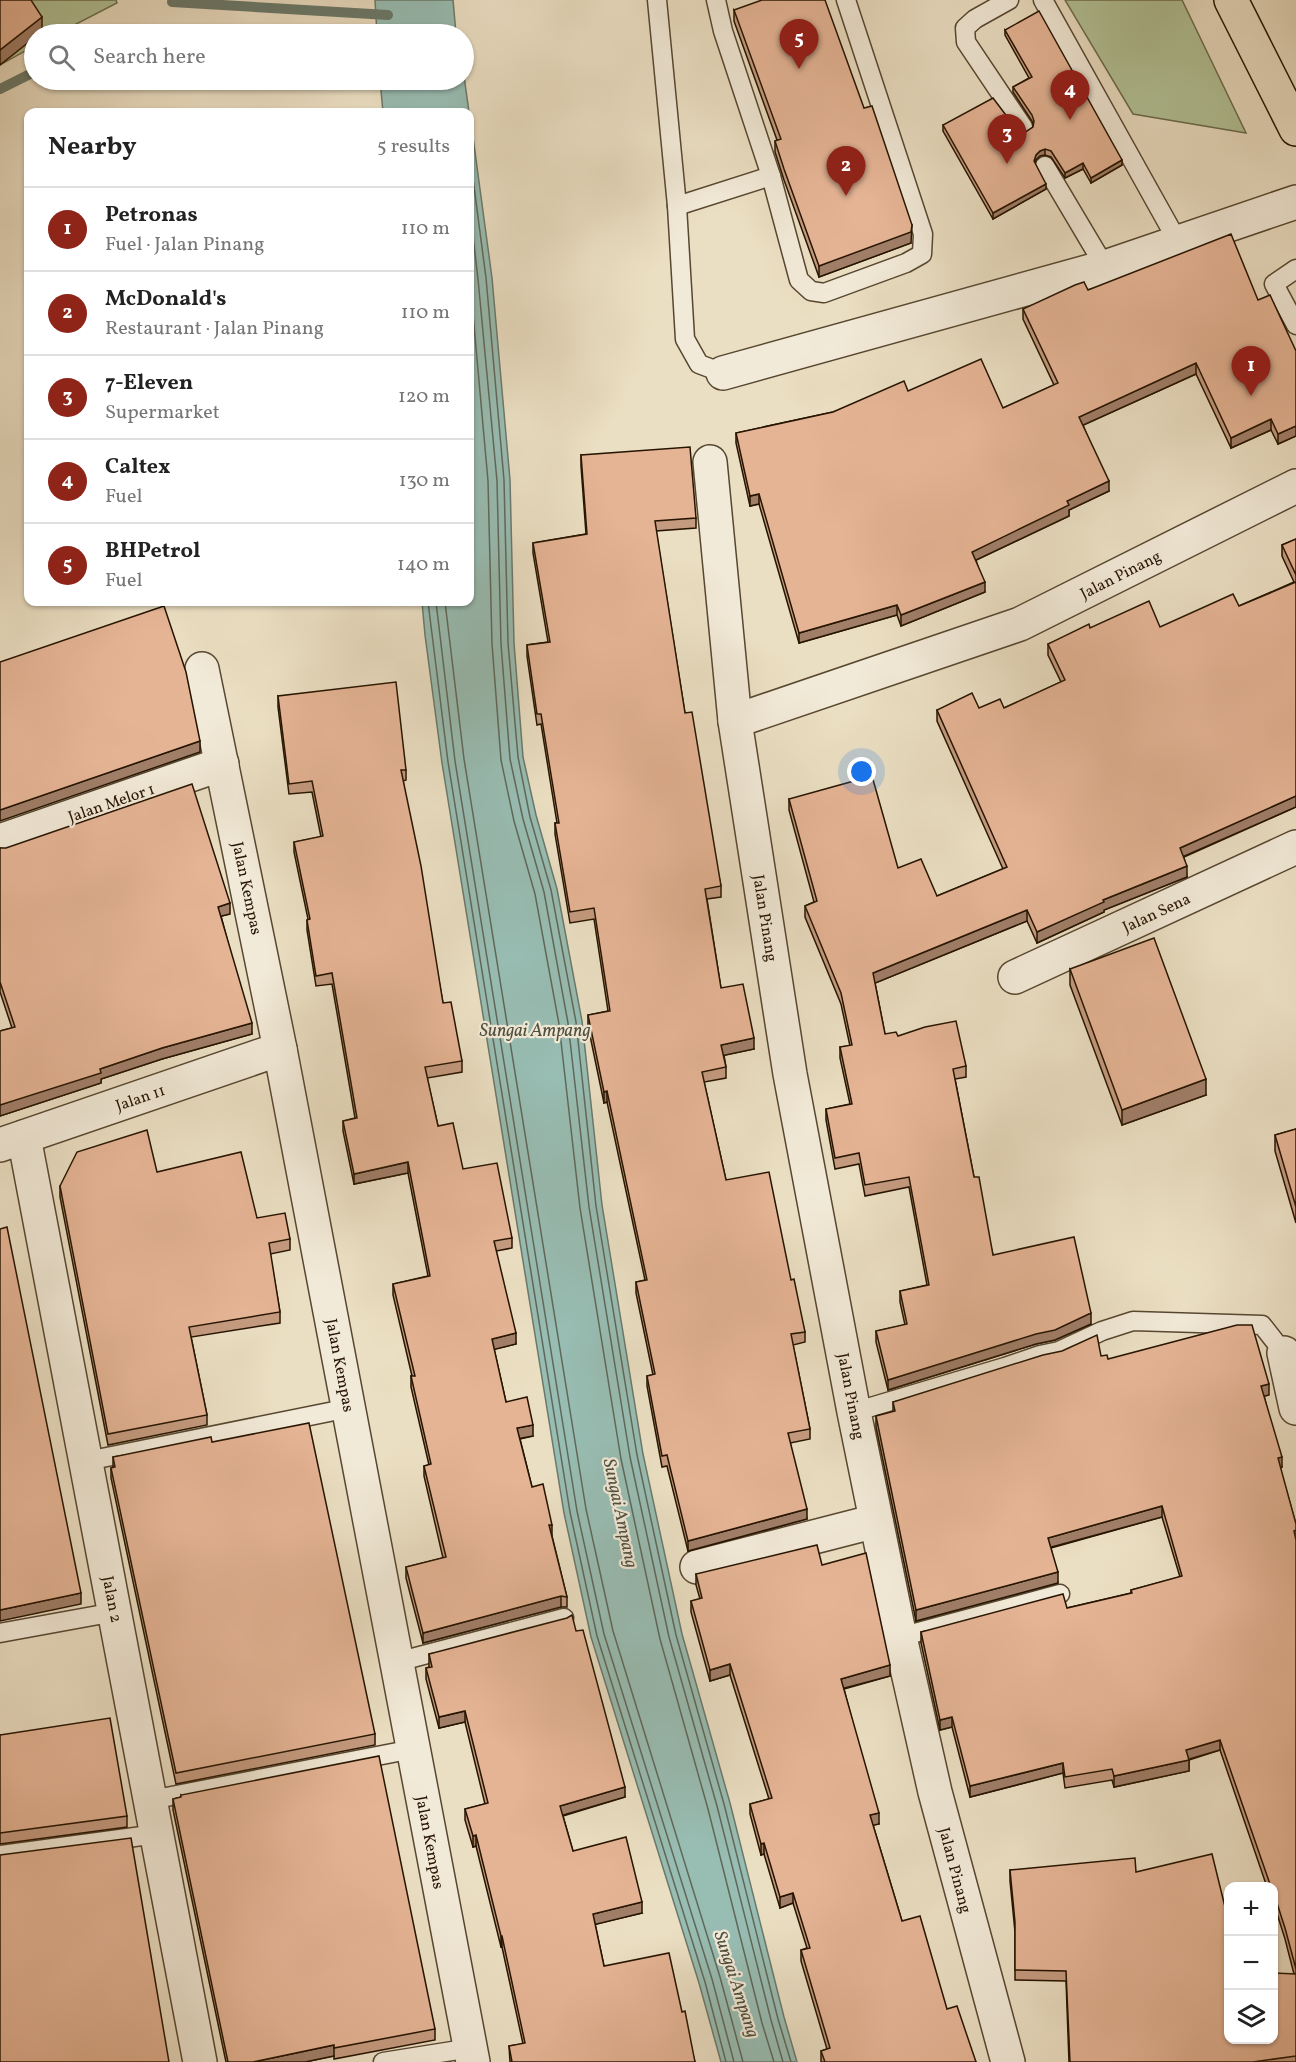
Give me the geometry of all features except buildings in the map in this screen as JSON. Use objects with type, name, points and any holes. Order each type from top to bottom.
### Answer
[{"type":"highway","points":[[1232,0],[1296,129]]},
{"type":"street","points":[[723,372],[1105,267],[1296,202]]},
{"type":"street","name":"Jalan Pinang","points":[[710,462],[735,721],[790,1074],[854,1412],[934,1792],[1008,2062]]},
{"type":"street","name":"Jalan Pinang","points":[[735,721],[1020,624],[1296,486]]},
{"type":"street","name":"Jalan Kempas","points":[[202,669],[280,1049],[472,2055]]},
{"type":"street","name":"Jalan Melor 1","points":[[0,840],[222,764]]},
{"type":"street","name":"Jalan Sena","points":[[1015,977],[1296,847]]},
{"type":"street","name":"Jalan 11","points":[[12,1141],[280,1049]]},
{"type":"street","name":"Jalan 2","points":[[12,1141],[87,1461],[200,2062]]},
{"type":"street","points":[[1284,1353],[1296,1408]]},
{"type":"street","points":[[697,1567],[876,1521]]},
{"type":"lane","points":[[657,0],[677,206],[685,339],[699,364],[723,372]]},
{"type":"lane","points":[[716,0],[723,31],[771,176],[799,279],[811,291],[824,294],[906,263],[922,254],[923,234],[846,0]]},
{"type":"lane","points":[[1009,0],[975,19],[964,28],[966,42],[1023,127]]},
{"type":"lane","points":[[1043,0],[1178,242]]},
{"type":"lane","points":[[1045,166],[1105,267]]},
{"type":"lane","points":[[677,206],[771,176]]},
{"type":"lane","points":[[1296,269],[1274,284],[1296,325]]},
{"type":"lane","points":[[854,1412],[994,1371],[1040,1355],[1059,1352],[1102,1331],[1133,1321],[1262,1325],[1284,1353]]},
{"type":"lane","points":[[87,1461],[349,1408]]},
{"type":"lane","points":[[900,1637],[1060,1593]]},
{"type":"lane","points":[[0,1633],[115,1612]]},
{"type":"lane","points":[[397,1662],[564,1618]]},
{"type":"lane","points":[[151,1800],[413,1749]]},
{"type":"lane","points":[[0,1855],[157,1834]]},
{"type":"lane","points":[[382,2062],[472,2055]]},
{"type":"green space","points":[[0,0],[116,0],[117,3],[76,24],[24,24],[24,52],[0,65]]},
{"type":"green space","points":[[1065,0],[1182,0],[1246,133],[1133,114]]},
{"type":"water","points":[[375,0],[453,0],[455,24],[376,24]]},
{"type":"water","points":[[381,90],[466,90],[468,108],[383,108]]},
{"type":"water","name":"Sungai Ampang","points":[[474,145],[492,278],[510,480],[514,643],[523,757],[536,815],[557,889],[582,1021],[602,1205],[643,1454],[682,1634],[730,1803],[797,2062],[721,2062],[699,1983],[591,1637],[564,1513],[442,763],[422,606],[474,606]]},
{"type":"waterway","points":[[172,2],[388,15]]},
{"type":"waterway","points":[[0,89],[24,77]]},
{"type":"place","name":"BHPetrol","points":[[799,69]]},
{"type":"place","name":"Caltex","points":[[1070,120]]},
{"type":"place","name":"7-Eleven","points":[[1007,164]]},
{"type":"place","name":"McDonald's","points":[[846,196]]},
{"type":"place","name":"Petronas","points":[[1251,396]]}]
